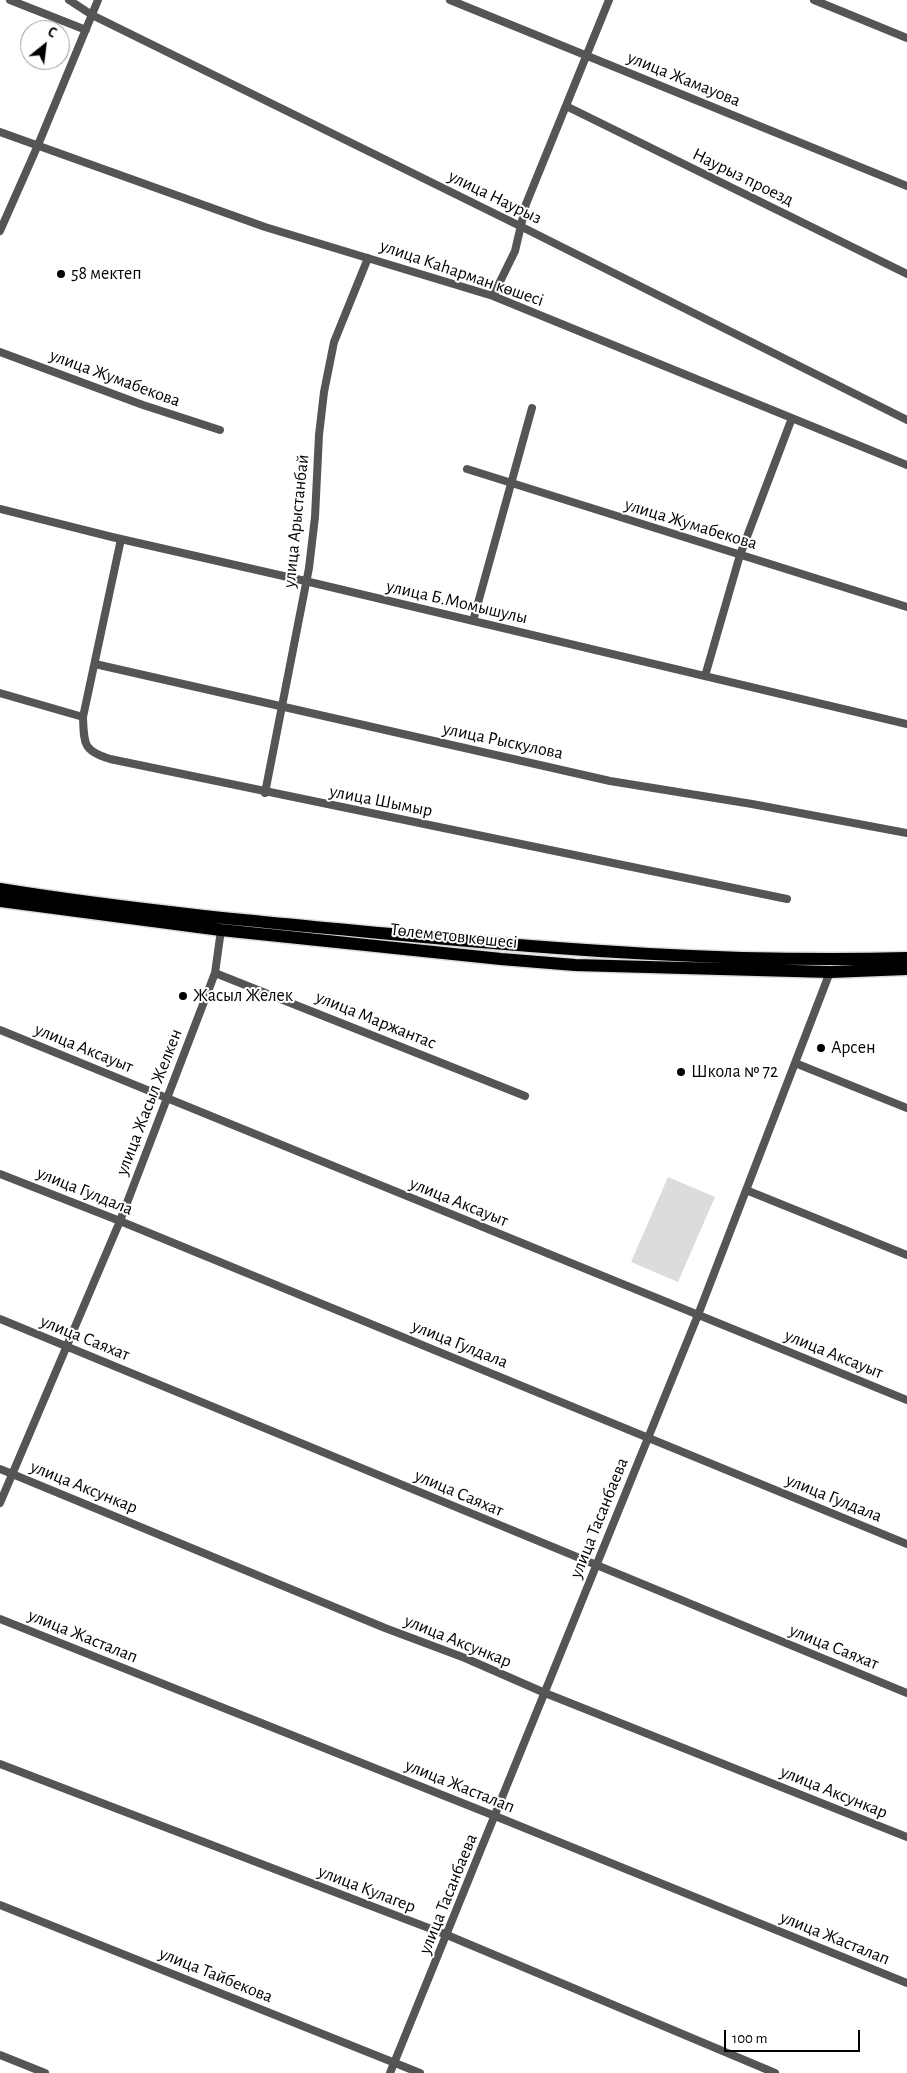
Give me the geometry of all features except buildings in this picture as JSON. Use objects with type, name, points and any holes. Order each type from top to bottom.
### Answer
[{"type":"main road","name":"Төлеметов көшесі","points":[[0,889],[112,906],[576,951],[834,960],[907,958]]},
{"type":"main road","name":"Төлеметов көшесі","points":[[0,901],[221,930],[575,965],[830,972],[907,969]]},
{"type":"street","points":[[10,0],[86,30]]},
{"type":"street","name":"улица Наурыз","points":[[69,0],[92,15],[520,226],[907,420]]},
{"type":"street","points":[[0,231],[98,0]]},
{"type":"street","name":"улица Жамауова","points":[[450,0],[907,186]]},
{"type":"street","points":[[493,296],[515,251],[526,204],[609,0]]},
{"type":"street","points":[[814,0],[907,38]]},
{"type":"street","name":"Наурыз проезд","points":[[566,106],[907,274]]},
{"type":"street","name":"улица Каһарман көшесі","points":[[0,132],[265,227],[493,296],[907,465]]},
{"type":"street","name":"улица Арыстанбай","points":[[265,793],[309,568],[315,517],[319,435],[324,392],[334,342],[368,258]]},
{"type":"street","name":"улица Жумабекова","points":[[0,352],[134,402],[220,430]]},
{"type":"street","points":[[473,621],[532,408]]},
{"type":"street","points":[[705,676],[740,555],[792,418]]},
{"type":"street","name":"улица Жумабекова","points":[[467,469],[907,607]]},
{"type":"street","name":"улица Б.Момышулы","points":[[0,509],[907,724]]},
{"type":"street","name":"улица Шымыр","points":[[121,539],[83,717],[84,738],[88,749],[94,754],[110,760],[265,793],[787,899]]},
{"type":"street","name":"улица Рыскулова","points":[[95,664],[610,781],[752,804],[907,833]]},
{"type":"street","points":[[0,694],[83,717]]},
{"type":"street","name":"улица Жасыл Желкен","points":[[0,1503],[65,1345],[120,1221],[215,973],[221,930]]},
{"type":"street","name":"улица Тасанбаева","points":[[390,2073],[698,1315],[830,972]]},
{"type":"street","name":"улица Маржантас","points":[[215,973],[526,1096]]},
{"type":"street","name":"улица Аксауыт","points":[[0,1030],[907,1400]]},
{"type":"street","points":[[795,1063],[907,1108]]},
{"type":"street","name":"улица Гулдала","points":[[0,1174],[120,1221],[907,1544]]},
{"type":"street","points":[[746,1190],[907,1255]]},
{"type":"street","name":"улица Саяхат","points":[[0,1319],[595,1566],[907,1693]]},
{"type":"street","name":"улица Аксункар","points":[[0,1469],[385,1628],[465,1658],[545,1693],[907,1837]]},
{"type":"street","name":"улица Жасталап","points":[[0,1619],[495,1816],[907,1983]]},
{"type":"street","name":"улица Кулагер","points":[[0,1764],[447,1935],[776,2073]]},
{"type":"street","name":"улица Тайбекова","points":[[0,1905],[420,2073]]},
{"type":"street","points":[[0,2055],[45,2073]]},
{"type":"shaded area","points":[[668,1177],[715,1197],[678,1282],[631,1262]]},
{"type":"place","name":"58 мектеп","points":[[61,274]]},
{"type":"place","name":"Жасыл Желек","points":[[183,996]]},
{"type":"place","name":"Арсен","points":[[821,1048]]},
{"type":"place","name":"Школа № 72","points":[[681,1072]]}]
